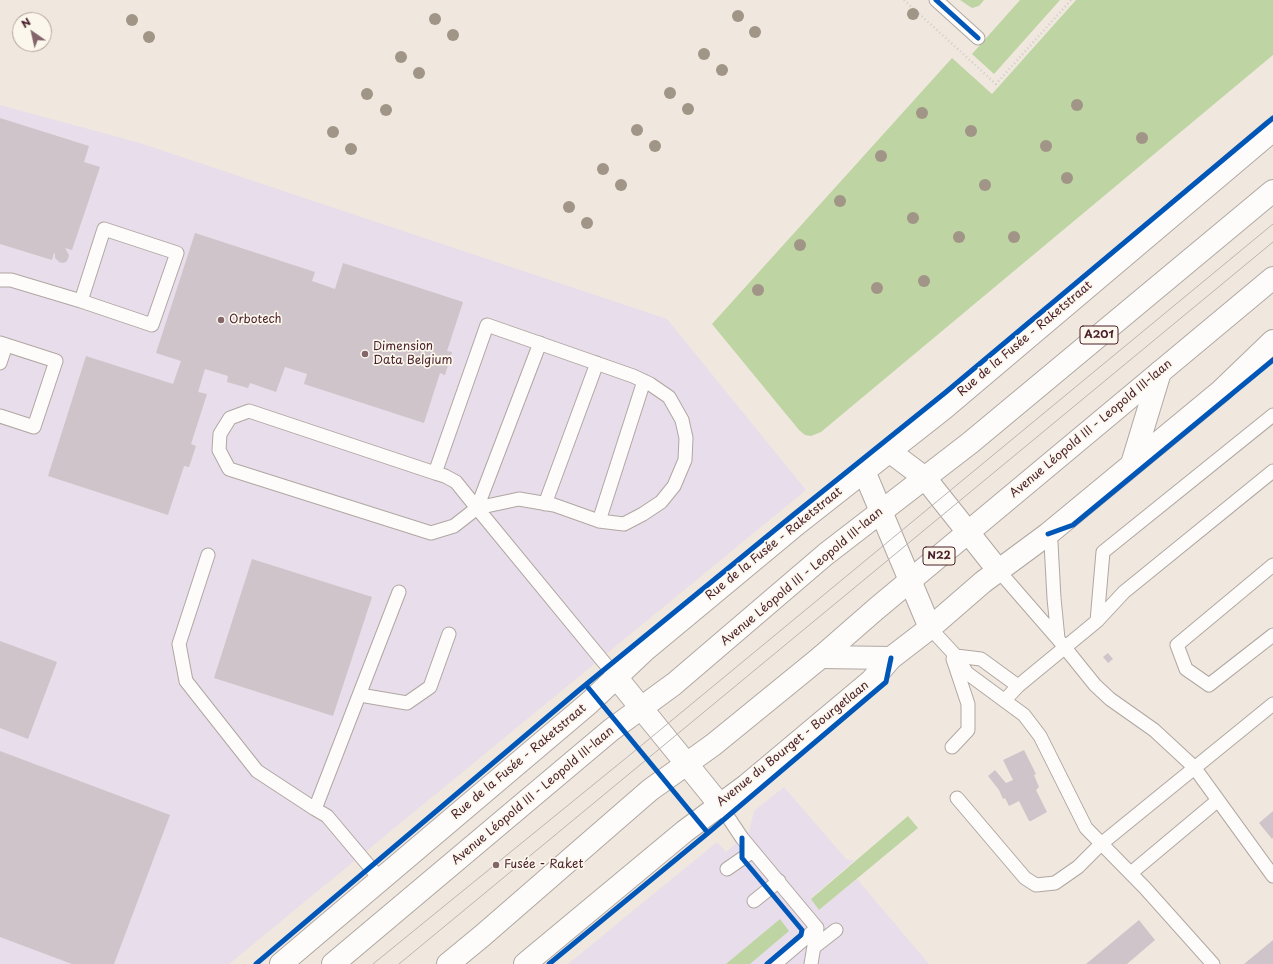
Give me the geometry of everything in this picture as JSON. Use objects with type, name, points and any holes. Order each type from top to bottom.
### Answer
[{"type":"street","name":"Rue de la Fusée - Raketstraat","points":[[281,964],[589,703],[645,650],[769,547],[948,404],[1273,130]]},
{"type":"street","name":"Avenue Léopold III - Leopold III-laan","points":[[333,964],[611,730],[674,684],[826,554],[976,438],[1273,191]]},
{"type":"street","name":"Avenue Léopold III - Leopold III-laan","points":[[448,964],[650,790],[714,745],[1273,278]]},
{"type":"street","name":"Avenue du Bourget - Bourgetlaan","points":[[525,964],[685,831],[747,785],[871,681],[891,658],[930,628],[998,570],[1048,534],[1221,391],[1273,341]]},
{"type":"street","points":[[1132,464],[1160,372]]},
{"type":"street","points":[[889,451],[925,478],[998,570]]},
{"type":"street","points":[[864,471],[930,628]]},
{"type":"street","points":[[821,657],[891,658]]},
{"type":"street","points":[[616,677],[720,805]]},
{"type":"lane","points":[[936,0],[978,38]]},
{"type":"lane","points":[[0,280],[10,280],[81,301],[152,325],[176,253],[104,230],[81,301]]},
{"type":"lane","points":[[435,473],[487,324],[644,381],[669,397],[682,420],[686,438],[685,460],[674,486],[661,502],[624,524],[599,520],[554,505],[519,500],[477,508],[454,526],[431,533],[229,469],[219,450],[220,434],[230,418],[249,411],[435,473],[445,476],[456,482],[477,508],[616,677]]},
{"type":"lane","points":[[477,508],[540,343]]},
{"type":"lane","points":[[0,363],[3,344],[56,361],[34,427],[0,416]]},
{"type":"lane","points":[[545,504],[597,363]]},
{"type":"lane","points":[[599,520],[644,381]]},
{"type":"lane","points":[[1097,621],[1103,552],[1273,415]]},
{"type":"lane","points":[[1005,700],[1062,643],[1097,621],[1124,592],[1273,470]]},
{"type":"lane","points":[[1048,534],[1051,543],[1054,598],[1062,643]]},
{"type":"lane","points":[[208,555],[179,644],[186,681],[257,771],[314,809],[328,816],[380,879]]},
{"type":"lane","points":[[1273,565],[1177,645],[1186,669],[1209,685],[1273,635]]},
{"type":"lane","points":[[998,570],[1062,643],[1095,685],[1110,698],[1154,730],[1194,767],[1217,801],[1273,876]]},
{"type":"lane","points":[[314,809],[360,696],[399,592]]},
{"type":"lane","points":[[930,628],[953,654],[967,673],[1024,715],[1040,736],[1086,828],[1131,873],[1214,964]]},
{"type":"lane","points":[[360,696],[407,703],[430,687],[450,634]]},
{"type":"lane","points":[[953,654],[981,659],[1018,686]]},
{"type":"lane","points":[[952,747],[968,730],[968,704],[953,654]]},
{"type":"lane","points":[[957,798],[1025,878],[1036,885],[1055,883],[1078,867],[1101,844],[1273,704]]},
{"type":"lane","points":[[1131,873],[1217,801]]},
{"type":"lane","points":[[720,805],[742,838],[817,928],[812,955]]},
{"type":"lane","points":[[727,868],[753,851]]},
{"type":"lane","points":[[754,901],[779,881]]},
{"type":"lane","points":[[775,964],[817,928]]},
{"type":"lane","points":[[801,964],[812,955],[836,930]]},
{"type":"shaded area","points":[[0,105],[140,143],[667,319],[806,490],[229,964],[0,964]]},
{"type":"shaded area","points":[[784,787],[847,860],[855,860],[811,898],[819,910],[857,879],[929,964],[568,964],[717,842],[726,852],[749,832],[754,811]]},
{"type":"green space","points":[[960,0],[984,0],[979,6],[972,8]]},
{"type":"green space","points":[[1020,0],[1060,0],[994,74],[972,54]]},
{"type":"green space","points":[[1076,0],[1273,0],[1273,55],[821,432],[811,436],[805,435],[799,430],[712,324],[952,58],[992,94]]},
{"type":"green space","points":[[908,816],[918,828],[819,910],[811,899]]},
{"type":"green space","points":[[780,919],[789,931],[750,964],[726,964]]},
{"type":"building","points":[[0,118],[89,146],[84,162],[100,167],[72,250],[65,248],[69,255],[66,262],[59,262],[55,258],[54,253],[52,260],[0,244]]},
{"type":"building","points":[[195,233],[315,272],[312,281],[335,289],[343,263],[463,302],[447,351],[452,352],[445,375],[440,373],[424,423],[304,384],[307,374],[285,367],[276,392],[250,383],[248,388],[227,382],[228,376],[205,369],[198,392],[207,394],[191,444],[196,446],[189,467],[184,466],[168,515],[48,476],[86,356],[173,384],[181,361],[156,353]]},
{"type":"building","points":[[252,559],[372,597],[333,716],[214,678]]},
{"type":"building","points":[[0,641],[57,662],[28,739],[0,728]]},
{"type":"building","points":[[1108,653],[1113,659],[1108,663],[1103,657]]},
{"type":"building","points":[[1024,750],[1036,774],[1034,775],[1039,787],[1036,790],[1047,812],[1031,821],[1029,821],[1019,801],[1009,806],[1005,798],[1003,799],[999,790],[988,776],[995,770],[1006,783],[1013,780],[1003,760]]},
{"type":"building","points":[[0,751],[170,815],[114,964],[72,964],[0,937]]},
{"type":"building","points":[[1273,811],[1273,838],[1272,839],[1259,823]]},
{"type":"building","points":[[1139,920],[1155,940],[1127,964],[1086,964]]},
{"type":"building","points":[[1273,940],[1273,964],[1244,964]]},
{"type":"tram line","points":[[373,964],[631,754],[1273,224]]},
{"type":"tram line","points":[[399,964],[1273,242]]},
{"type":"cycle path","points":[[936,0],[978,38]]},
{"type":"cycle path","points":[[256,964],[578,691],[946,392],[1273,118]]},
{"type":"cycle path","points":[[1048,534],[1073,525],[1273,360]]},
{"type":"cycle path","points":[[549,964],[708,833],[886,682],[891,658]]},
{"type":"cycle path","points":[[586,685],[708,833]]},
{"type":"cycle path","points":[[742,838],[742,858],[802,930],[801,935],[767,964]]},
{"type":"place","name":"Orbotech","points":[[221,320]]},
{"type":"place","name":"Dimension Data Belgium","points":[[365,354]]},
{"type":"place","name":"Fusée - Raket","points":[[496,865]]}]
